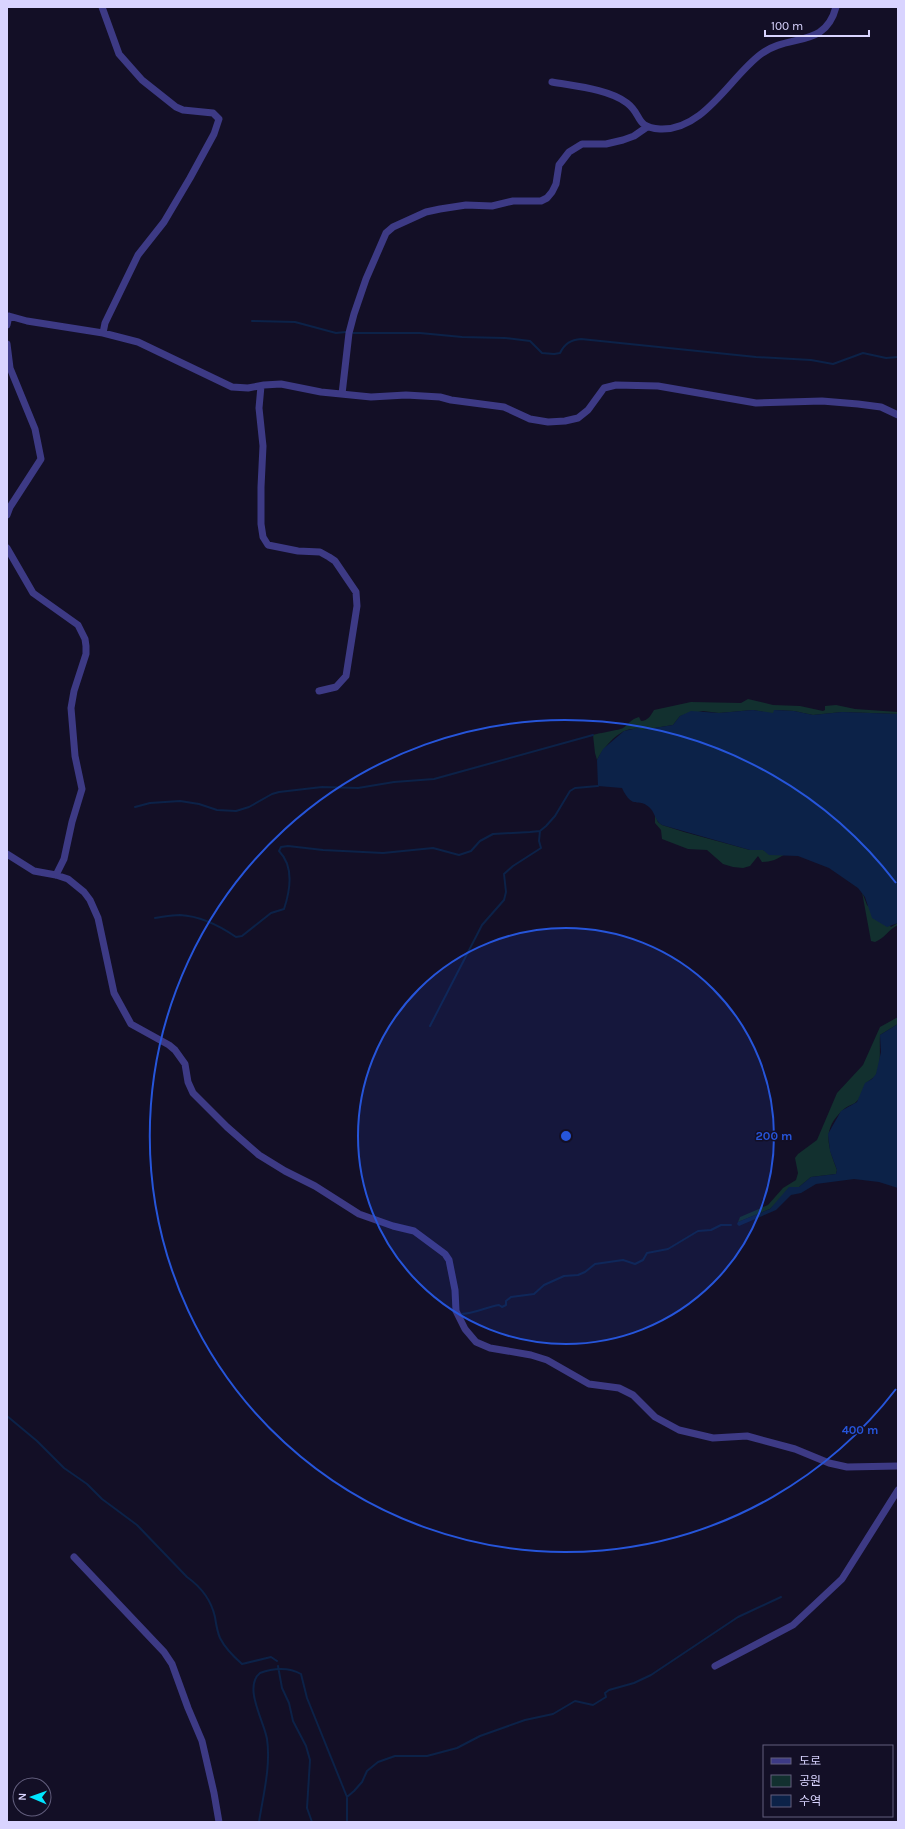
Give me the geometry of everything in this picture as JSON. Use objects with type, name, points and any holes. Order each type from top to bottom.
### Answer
[{"type":"street","points":[[102,7],[119,54],[142,80],[176,107],[183,110],[213,113],[219,119],[214,134],[164,222],[138,255],[105,323],[103,333]]},
{"type":"street","points":[[552,82],[605,93],[621,99],[633,108],[640,122],[647,127],[660,129],[678,127],[700,116],[744,69],[765,51],[774,46],[807,38],[823,31],[829,23],[836,7]]},
{"type":"street","points":[[342,394],[349,333],[354,314],[366,279],[386,233],[393,227],[426,212],[440,209],[466,205],[492,206],[513,201],[541,201],[547,198],[552,192],[556,184],[559,165],[569,152],[582,144],[606,144],[623,140],[634,136],[647,127]]},
{"type":"street","points":[[7,325],[9,316],[27,322],[103,333],[138,342],[232,387],[248,388],[281,384],[305,389],[370,397],[406,395],[440,397],[451,400],[504,406],[530,419],[557,422],[578,418],[588,410],[604,388],[609,386],[658,386],[756,403],[822,401],[858,404],[880,407],[898,415]]},
{"type":"street","points":[[7,344],[10,368],[33,423],[41,459],[40,464],[10,507],[7,515]]},
{"type":"street","points":[[261,386],[260,408],[263,446],[260,487],[261,524],[263,537],[268,545],[298,551],[320,552],[329,556],[335,561],[350,583],[357,598],[346,676],[336,687],[319,691]]},
{"type":"street","points":[[7,548],[33,593],[43,602],[78,625],[85,639],[86,654],[74,691],[71,708],[75,756],[82,789],[72,822],[64,859],[56,874]]},
{"type":"street","points":[[7,854],[34,871],[43,874],[56,874],[74,883],[84,892],[95,909],[114,993],[126,1018],[138,1029],[169,1045],[175,1050],[185,1064],[188,1082],[193,1093],[227,1127],[268,1161],[315,1186],[359,1214],[393,1226],[414,1231],[445,1254],[449,1260],[455,1290],[456,1311],[465,1329],[476,1342],[490,1348],[531,1355],[547,1360],[589,1384],[620,1388],[633,1395],[655,1417],[679,1430],[712,1438],[747,1436],[796,1449],[829,1463],[846,1467],[898,1466]]},
{"type":"street","points":[[715,1666],[793,1625],[833,1588],[842,1579],[893,1495],[898,1490]]},
{"type":"street","points":[[74,1557],[164,1652],[172,1664],[202,1741],[219,1822]]},
{"type":"green space","points":[[748,699],[773,705],[800,706],[823,711],[825,710],[825,706],[836,705],[855,709],[898,712],[898,714],[842,712],[813,715],[794,711],[774,710],[774,714],[753,710],[719,713],[703,711],[680,716],[673,725],[642,730],[635,729],[622,732],[610,742],[597,760],[593,735],[621,729],[639,717],[641,721],[646,720],[654,710],[691,702],[741,703]]},
{"type":"green space","points":[[655,814],[658,822],[662,825],[684,832],[750,850],[763,850],[774,855],[785,854],[774,860],[765,862],[762,862],[758,856],[750,866],[743,868],[723,864],[707,850],[688,849],[662,839],[661,830],[655,823]]},
{"type":"green space","points":[[862,892],[867,905],[891,927],[898,923],[898,925],[875,942],[871,941]]},
{"type":"green space","points":[[898,1017],[898,1024],[880,1035],[880,1060],[876,1075],[866,1084],[859,1099],[844,1109],[837,1116],[829,1131],[829,1145],[837,1170],[836,1174],[811,1177],[799,1187],[792,1187],[770,1209],[738,1222],[740,1217],[768,1205],[783,1188],[796,1180],[798,1173],[795,1158],[817,1140],[837,1093],[863,1065],[880,1027]]},
{"type":"water","points":[[753,710],[773,713],[774,710],[794,711],[813,715],[842,712],[898,714],[898,923],[887,927],[872,918],[865,897],[858,888],[829,868],[798,856],[769,855],[763,850],[750,850],[662,825],[649,807],[645,804],[629,799],[622,788],[598,786],[597,760],[603,749],[624,731],[638,728],[642,730],[673,725],[680,716],[691,711],[719,713]]},
{"type":"water","points":[[898,1024],[898,1188],[879,1182],[854,1179],[816,1184],[801,1193],[791,1195],[776,1210],[739,1226],[737,1224],[738,1222],[770,1209],[789,1187],[799,1187],[811,1177],[836,1174],[837,1170],[830,1151],[828,1134],[841,1111],[857,1102],[865,1083],[872,1079],[876,1074],[881,1052],[880,1035]]},
{"type":"waterway","points":[[252,321],[295,322],[336,333],[346,332]]},
{"type":"waterway","points":[[353,333],[420,333],[462,337],[505,338],[530,341],[542,353],[554,354],[560,353],[564,347],[574,340],[581,339],[756,357],[811,360],[833,364],[863,353],[886,358],[898,357]]},
{"type":"waterway","points":[[135,807],[150,803],[180,801],[199,804],[217,810],[236,811],[249,807],[272,794],[279,792],[322,787],[358,788],[394,782],[434,779],[593,735]]},
{"type":"waterway","points":[[155,918],[177,915],[195,917],[209,922],[236,937],[242,936],[271,913],[284,909],[289,887],[289,871],[284,857],[279,851],[281,847],[288,846],[323,850],[383,853],[433,848],[459,855],[471,851],[480,841],[493,834],[540,831],[555,816],[570,791],[575,788],[598,786]]},
{"type":"waterway","points":[[430,1026],[482,925],[504,900],[506,892],[504,874],[513,866],[541,848],[539,841],[540,831]]},
{"type":"waterway","points":[[461,1314],[471,1313],[499,1305],[502,1307],[506,1305],[506,1301],[511,1297],[534,1294],[544,1285],[564,1276],[578,1275],[585,1272],[595,1264],[623,1260],[635,1264],[643,1260],[647,1253],[668,1249],[698,1231],[711,1230],[721,1225],[731,1225]]},
{"type":"waterway","points":[[7,1416],[37,1441],[64,1468],[87,1484],[102,1499],[137,1525],[187,1577],[201,1589],[211,1605],[217,1630],[222,1642],[242,1664],[271,1657],[277,1661]]},
{"type":"waterway","points":[[347,1797],[362,1782],[367,1771],[378,1762],[395,1756],[427,1756],[457,1748],[480,1736],[525,1720],[553,1714],[575,1701],[593,1705],[606,1697],[605,1693],[609,1690],[634,1683],[651,1675],[738,1617],[781,1597]]},
{"type":"waterway","points":[[278,1666],[282,1688],[289,1703],[293,1721],[306,1746],[310,1760],[307,1808],[312,1822]]},
{"type":"waterway","points":[[259,1822],[266,1781],[268,1749],[267,1739],[254,1695],[255,1679],[260,1673],[281,1669],[291,1670],[301,1674],[307,1698],[347,1797],[347,1822]]}]
